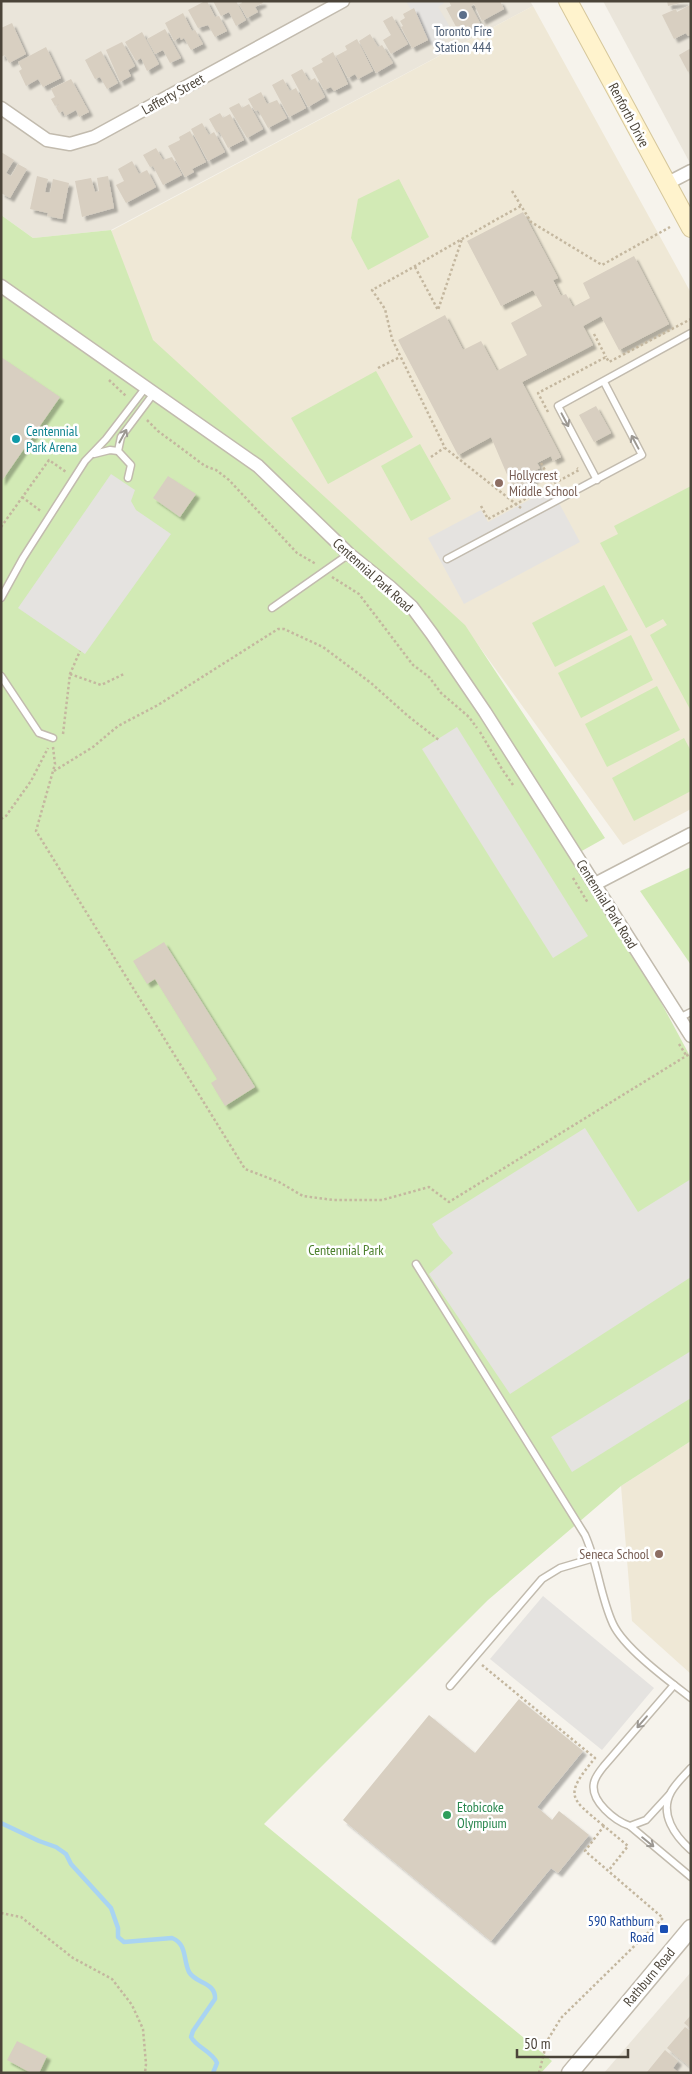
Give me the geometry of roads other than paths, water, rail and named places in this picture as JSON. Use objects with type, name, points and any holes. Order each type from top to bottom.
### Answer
[{"type":"main road","name":"Renforth Drive","points":[[568,1],[691,228]]},
{"type":"street","name":"Lafferty Street","points":[[1,108],[47,140],[70,144],[94,137],[343,1]]},
{"type":"street","points":[[666,184],[691,171]]},
{"type":"street","name":"Centennial Park Road","points":[[1,286],[258,466],[349,554],[412,607],[432,634],[595,884],[691,1036]]},
{"type":"street","points":[[595,884],[691,834]]},
{"type":"street","name":"Rathburn Road","points":[[570,2073],[691,1928]]},
{"type":"lane","points":[[597,480],[558,406],[691,333]]},
{"type":"lane","points":[[447,559],[642,455],[604,382]]},
{"type":"lane","points":[[1,598],[23,558],[85,461],[93,454],[133,405],[150,390]]},
{"type":"lane","points":[[118,451],[122,437],[140,412],[150,390]]},
{"type":"lane","points":[[93,454],[110,450],[118,451],[131,465],[128,478]]},
{"type":"lane","points":[[272,608],[349,554]]},
{"type":"lane","points":[[1,676],[39,733],[53,738]]},
{"type":"lane","points":[[679,1018],[691,1012]]},
{"type":"lane","points":[[416,1264],[585,1535],[594,1558],[614,1626],[623,1641],[691,1698]]},
{"type":"lane","points":[[450,1686],[542,1578],[560,1568],[594,1558]]},
{"type":"lane","points":[[674,1685],[604,1766],[594,1784],[594,1791],[600,1804],[618,1821],[630,1826],[691,1877]]},
{"type":"lane","points":[[630,1826],[646,1820],[691,1768]]},
{"type":"lane","points":[[670,1794],[669,1822],[675,1835],[691,1850]]},
{"type":"waterway","points":[[1,1823],[56,1847],[66,1854],[71,1864],[111,1908],[118,1928],[118,1937],[124,1942],[172,1938],[180,1944],[189,1972],[196,1979],[209,1986],[214,1993],[215,1999],[193,2031],[191,2037],[215,2059],[217,2063],[213,2073]]},
{"type":"place","name":"Toronto Fire Station 444","points":[[463,15]]},
{"type":"place","name":"Centennial Park Arena","points":[[16,439]]},
{"type":"place","name":"Hollycrest Middle School","points":[[499,483]]},
{"type":"place","name":"Seneca School","points":[[659,1554]]},
{"type":"place","name":"Etobicoke Olympium","points":[[447,1815]]},
{"type":"place","name":"590 Rathburn Road","points":[[664,1929]]},
{"type":"park label","name":"Centennial Park","points":[[346,1250]]}]
